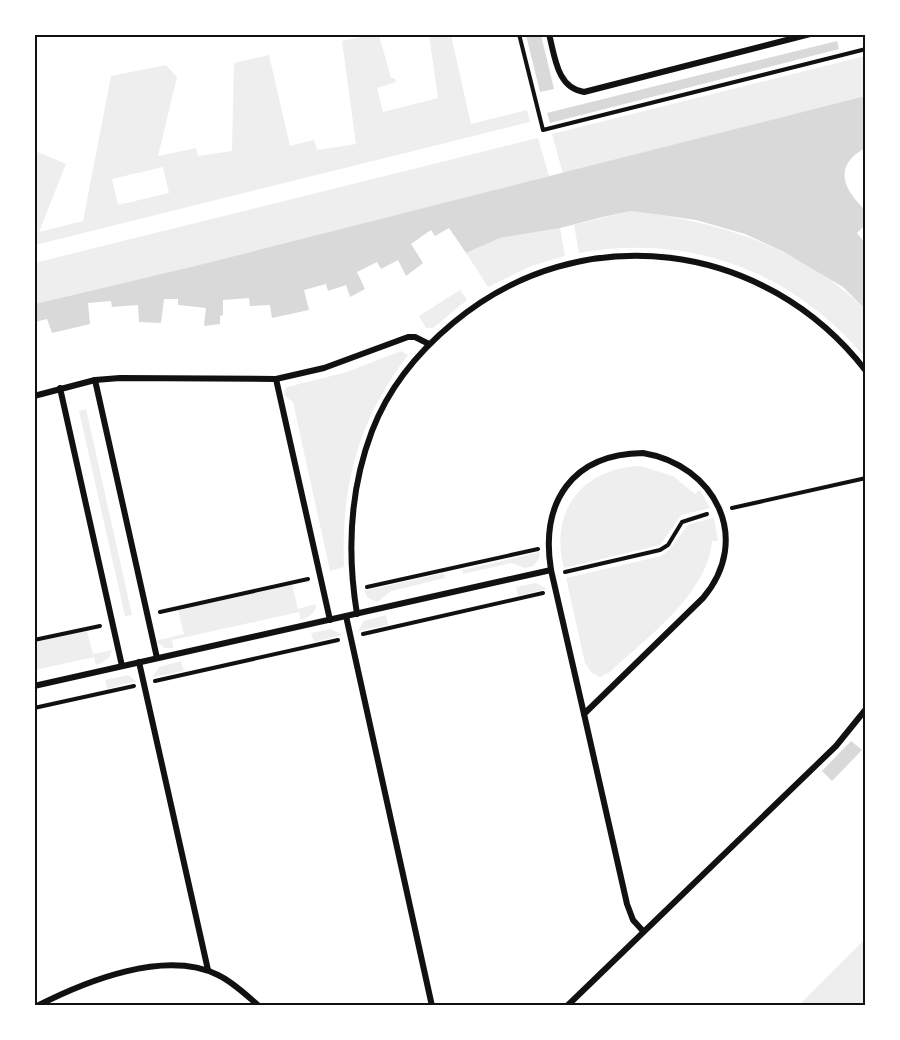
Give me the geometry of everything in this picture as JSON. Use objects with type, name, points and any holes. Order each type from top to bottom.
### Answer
[{"type":"street","points":[[549,34],[564,83],[572,90],[584,92],[810,34]]},
{"type":"street","points":[[357,614],[352,531],[359,473],[382,409],[398,383],[429,344],[482,301],[529,276],[563,265],[603,258],[653,256],[719,268],[764,285],[816,320],[838,338],[866,371]]},
{"type":"street","points":[[34,396],[94,380],[120,378],[276,379],[324,368],[408,337],[415,337],[429,344]]},
{"type":"street","points":[[276,379],[330,620]]},
{"type":"street","points":[[94,380],[157,658]]},
{"type":"street","points":[[60,388],[122,666]]},
{"type":"street","points":[[584,714],[710,590],[723,560],[725,534],[723,522],[709,490],[683,465],[643,453],[616,455],[591,465],[566,487],[552,514],[548,547],[551,570],[627,903],[633,920],[643,931]]},
{"type":"street","points":[[34,686],[551,570]]},
{"type":"street","points":[[346,616],[432,1005]]},
{"type":"street","points":[[139,662],[208,970]]},
{"type":"street","points":[[567,1005],[836,746],[866,709]]},
{"type":"street","points":[[37,1005],[87,984],[152,966],[188,965],[208,970],[227,980],[259,1005]]},
{"type":"path","points":[[519,34],[543,130],[866,50]]},
{"type":"path","points":[[354,590],[548,547]]},
{"type":"path","points":[[147,615],[320,576]]},
{"type":"path","points":[[34,708],[556,590]]},
{"type":"path","points":[[34,640],[112,623]]},
{"type":"shaded area","points":[[379,35],[391,78],[395,78],[396,82],[377,88],[383,112],[438,98],[429,35],[451,35],[471,124],[527,110],[530,122],[35,245],[35,151],[66,164],[39,232],[83,221],[111,76],[166,65],[177,77],[158,156],[196,148],[198,156],[232,151],[234,63],[269,55],[290,146],[314,140],[317,150],[356,144],[342,41]],"holes":[[[163,167],[169,193],[118,205],[112,179]]]},
{"type":"shaded area","points":[[526,35],[541,35],[554,89],[540,92]]},
{"type":"shaded area","points":[[837,41],[839,49],[550,123],[547,113]]},
{"type":"shaded area","points":[[865,56],[865,96],[563,174],[552,134]]},
{"type":"shaded area","points":[[865,96],[865,148],[848,163],[845,178],[852,194],[865,210],[865,225],[857,233],[865,243],[865,309],[843,287],[784,252],[745,234],[696,220],[631,211],[560,228],[500,238],[466,253],[449,228],[435,236],[431,230],[411,244],[423,263],[406,276],[398,260],[381,269],[377,262],[357,272],[365,289],[350,297],[346,285],[328,291],[326,284],[304,290],[309,310],[272,318],[270,305],[250,306],[249,298],[223,300],[223,315],[220,316],[220,324],[204,326],[206,308],[178,305],[178,299],[164,299],[161,323],[139,322],[138,305],[112,307],[111,301],[88,303],[90,324],[52,333],[47,319],[35,322],[35,304],[203,264]]},
{"type":"shaded area","points":[[538,138],[549,176],[35,304],[34,263]]},
{"type":"shaded area","points":[[631,211],[726,230],[757,240],[814,269],[840,287],[865,309],[865,357],[836,327],[805,302],[772,281],[737,265],[699,254],[661,249],[620,248],[579,253],[574,225]]},
{"type":"shaded area","points":[[560,228],[565,256],[531,266],[488,287],[466,253],[500,238]]},
{"type":"shaded area","points":[[460,290],[467,300],[433,328],[426,328],[419,316]]},
{"type":"shaded area","points":[[401,351],[408,355],[376,404],[356,455],[346,509],[344,567],[330,571],[293,402],[285,396],[284,391],[287,387],[347,372]]},
{"type":"shaded area","points":[[86,409],[132,615],[125,616],[79,411]]},
{"type":"shaded area","points":[[640,466],[673,476],[695,494],[700,490],[710,508],[681,515],[660,545],[564,568],[561,529],[566,512],[575,497],[587,484],[602,475],[619,469]]},
{"type":"shaded area","points":[[714,518],[718,541],[712,541],[708,561],[687,597],[673,614],[610,672],[600,677],[592,673],[585,663],[566,578],[661,556],[669,550],[689,524]]},
{"type":"shaded area","points":[[540,552],[539,559],[533,566],[525,568],[511,563],[463,574],[462,570]]},
{"type":"shaded area","points":[[444,573],[445,578],[391,591],[377,602],[368,598],[364,591]]},
{"type":"shaded area","points":[[536,583],[547,589],[518,596],[516,587]]},
{"type":"shaded area","points":[[292,585],[298,609],[316,604],[313,612],[304,619],[301,620],[299,612],[172,640],[173,648],[165,648],[155,641],[184,634],[178,610]]},
{"type":"shaded area","points":[[386,615],[388,625],[358,631],[364,621]]},
{"type":"shaded area","points":[[331,629],[342,635],[314,642],[311,633]]},
{"type":"shaded area","points":[[87,631],[93,654],[112,650],[110,656],[102,663],[96,665],[94,657],[35,670],[34,642]]},
{"type":"shaded area","points":[[181,661],[184,671],[153,677],[159,667]]},
{"type":"shaded area","points":[[128,675],[136,681],[107,689],[105,680]]},
{"type":"shaded area","points":[[851,741],[862,750],[832,781],[822,771]]},
{"type":"shaded area","points":[[865,939],[865,1005],[799,1005]]}]
